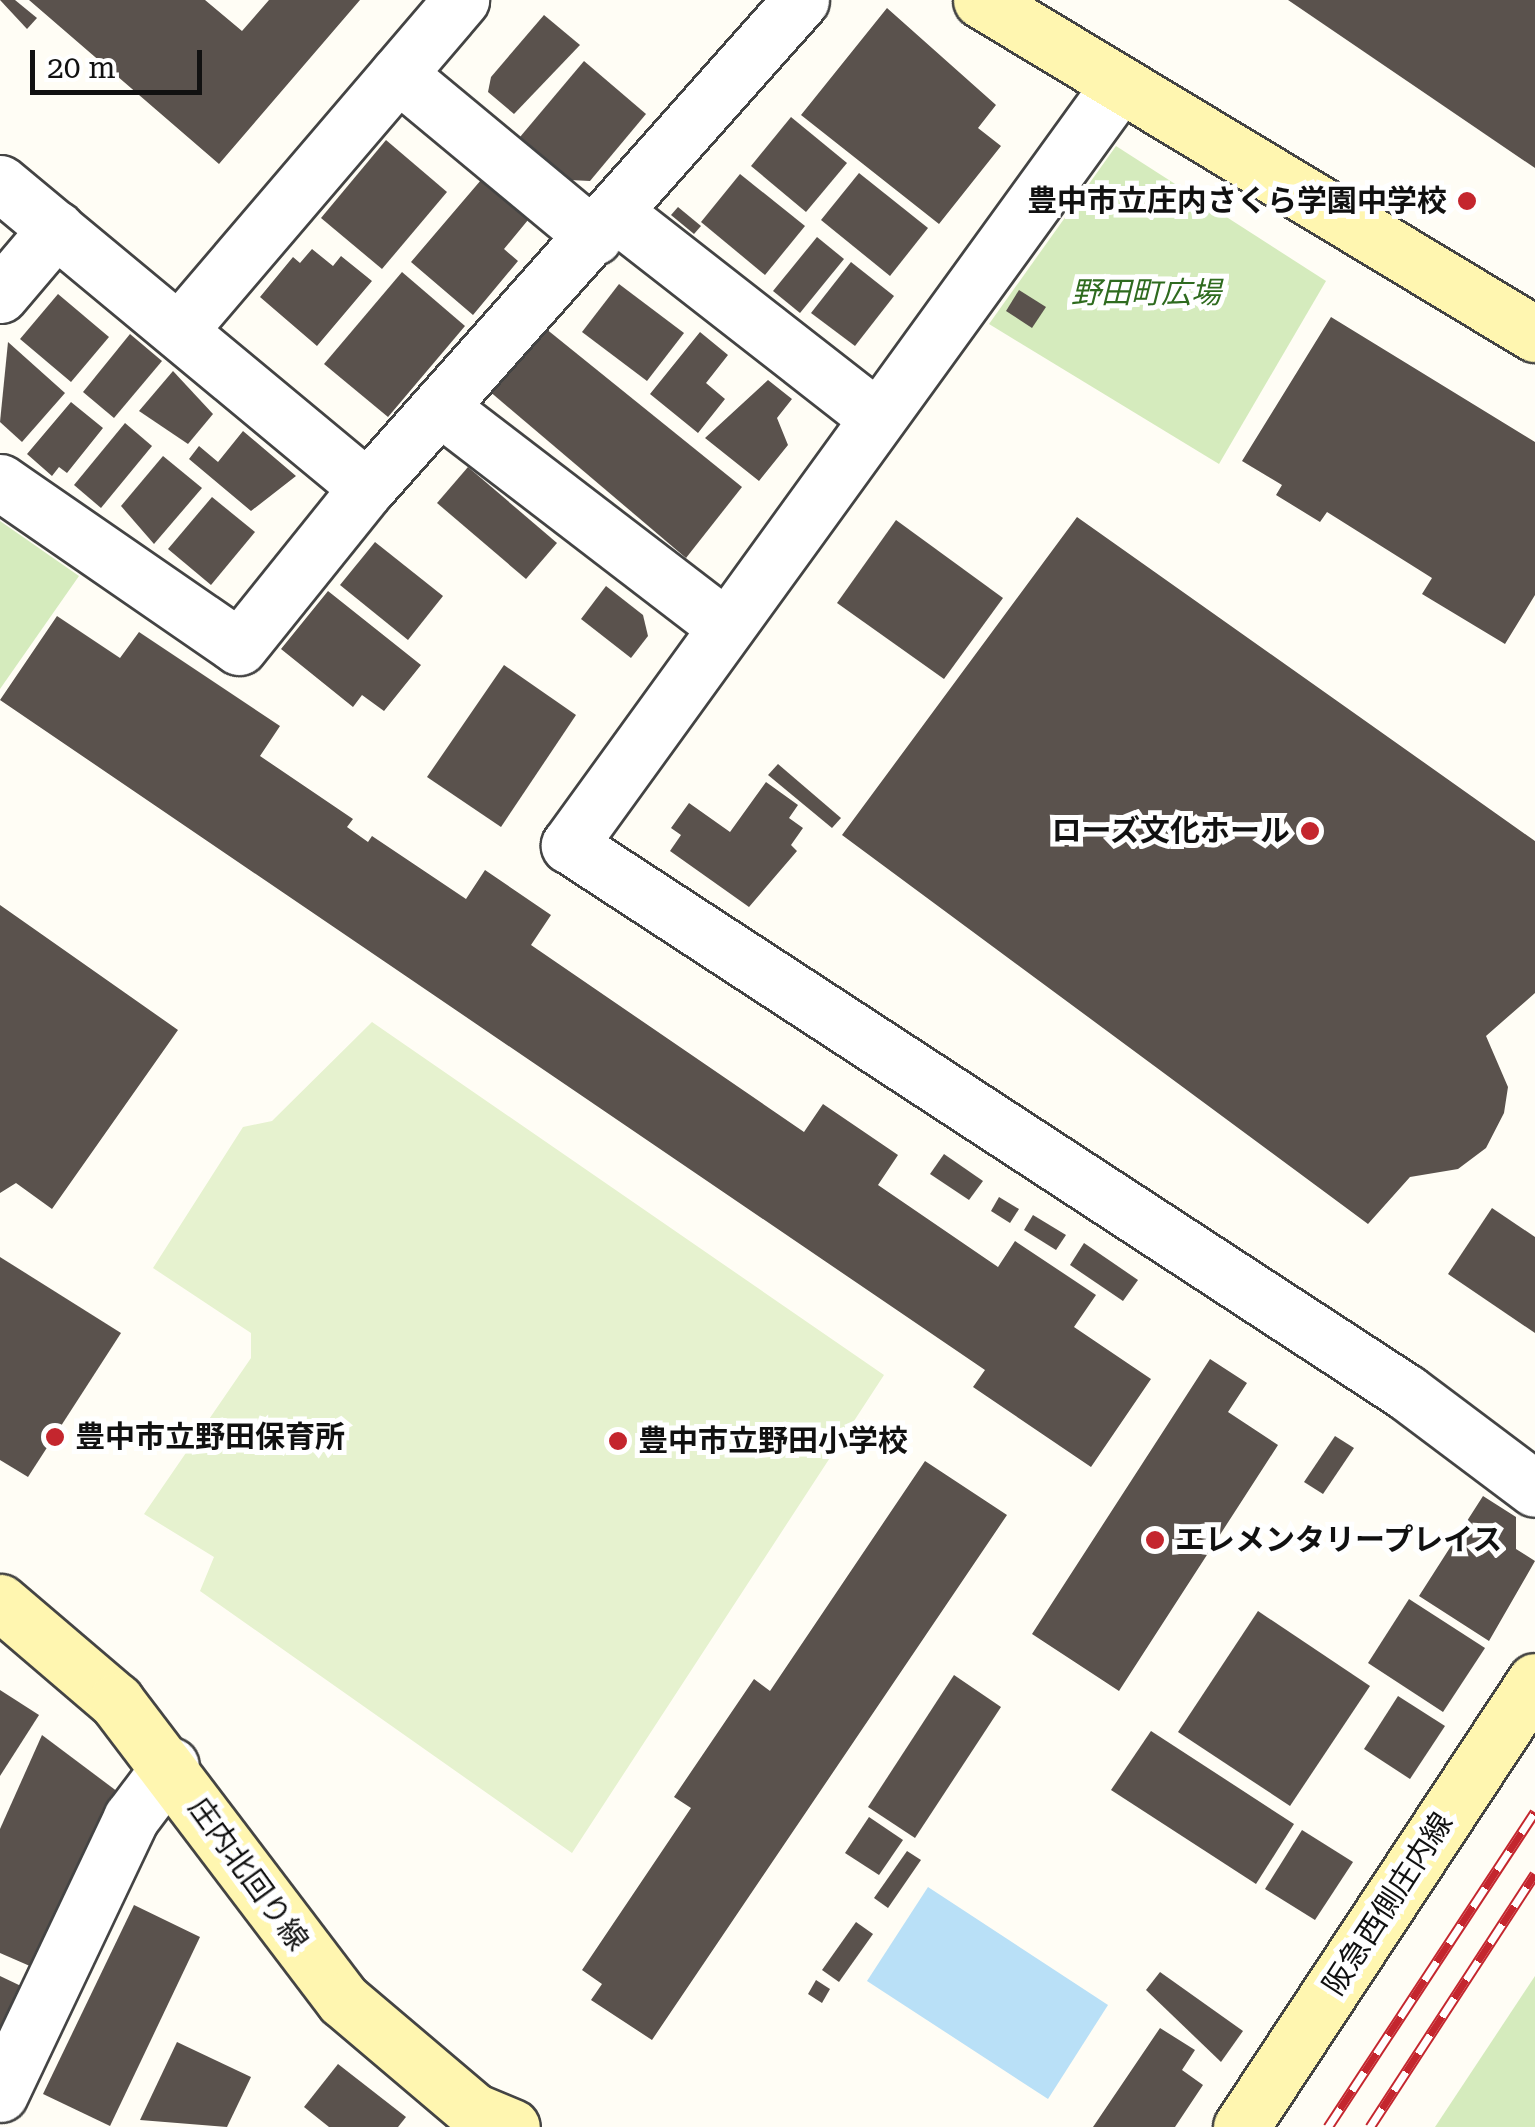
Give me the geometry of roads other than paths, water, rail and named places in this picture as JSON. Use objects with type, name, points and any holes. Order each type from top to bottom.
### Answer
[{"type":"street","points":[[180,329],[461,0]]},
{"type":"street","points":[[0,482],[238,647],[368,488],[442,409],[800,0]]},
{"type":"street","points":[[981,0],[1117,88],[1535,334]]},
{"type":"street","points":[[398,74],[876,417]]},
{"type":"street","points":[[1117,88],[570,845],[1406,1392],[1535,1489]]},
{"type":"street","points":[[0,183],[368,488]]},
{"type":"street","points":[[0,296],[56,229]]},
{"type":"street","points":[[442,409],[725,626]]},
{"type":"street","name":"庄内北回り線","points":[[0,1602],[116,1701],[170,1765],[343,2000],[483,2122]]},
{"type":"street","name":"阪急西側庄内線","points":[[1241,2127],[1535,1681]]},
{"type":"street","points":[[0,2094],[131,1818],[170,1765]]},
{"type":"water","points":[[928,1887],[1108,2005],[1048,2099],[867,1981]]},
{"type":"railway","points":[[1328,2127],[1535,1812]]},
{"type":"railway","points":[[1370,2127],[1535,1874]]},
{"type":"place","name":"豊中市立庄内さくら学園中学校","points":[[1467,201]]},
{"type":"place","name":"ローズ文化ホール","points":[[1310,831]]},
{"type":"place","name":"豊中市立野田保育所","points":[[55,1437]]},
{"type":"place","name":"豊中市立野田小学校","points":[[618,1441]]},
{"type":"place","name":"エレメンタリープレイス","points":[[1155,1540]]},
{"type":"park label","name":"野田町広場","points":[[1146,293]]}]
